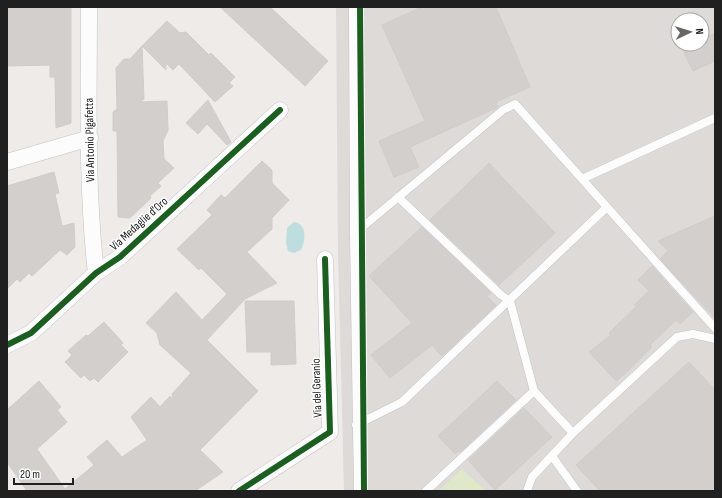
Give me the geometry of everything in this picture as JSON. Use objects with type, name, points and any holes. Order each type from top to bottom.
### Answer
[{"type":"street","name":"Via Antonio Pigafetta","points":[[89,7],[92,244],[96,273]]},
{"type":"street","name":"Via Medaglie d'Oro","points":[[7,345],[31,333],[96,273],[120,257],[280,110]]},
{"type":"street","points":[[7,162],[90,138]]},
{"type":"street","name":"Via del Geranio","points":[[239,491],[330,432],[325,259]]},
{"type":"lane","points":[[353,7],[354,234],[358,491]]},
{"type":"lane","points":[[354,234],[503,110],[515,104],[715,328]]},
{"type":"lane","points":[[582,179],[715,118]]},
{"type":"lane","points":[[398,197],[501,295],[510,300],[534,391],[573,433]]},
{"type":"lane","points":[[356,425],[402,402],[607,207]]},
{"type":"lane","points":[[527,491],[532,477],[573,433],[677,337],[693,334],[715,339]]},
{"type":"lane","points":[[426,491],[534,391]]},
{"type":"lane","points":[[552,456],[577,491]]},
{"type":"shaded area","points":[[336,7],[715,7],[715,491],[344,491],[338,254]]},
{"type":"green space","points":[[462,469],[486,491],[438,491]]},
{"type":"water","points":[[294,222],[298,223],[303,229],[304,242],[301,250],[294,253],[288,251],[286,243],[287,228]]},
{"type":"building","points":[[7,7],[71,7],[71,123],[56,128],[55,77],[50,77],[50,65],[7,66]]},
{"type":"building","points":[[220,7],[270,7],[328,61],[305,86]]},
{"type":"building","points":[[422,7],[496,7],[530,87],[496,102],[498,107],[410,147],[419,167],[394,177],[379,141],[425,121],[382,25]]},
{"type":"building","points":[[167,21],[180,33],[186,32],[209,55],[211,53],[235,77],[229,83],[233,86],[215,102],[179,64],[173,70],[166,63],[166,70],[142,46]]},
{"type":"building","points":[[715,33],[715,61],[693,71],[684,52],[710,52],[710,35]]},
{"type":"building","points":[[142,46],[144,99],[140,102],[167,101],[168,130],[163,141],[164,159],[174,168],[158,183],[161,186],[150,196],[151,198],[130,218],[118,217],[117,131],[113,131],[113,112],[117,109],[116,68],[124,59],[130,59]]},
{"type":"building","points":[[208,100],[231,142],[227,145],[207,124],[198,134],[186,123]]},
{"type":"building","points":[[262,161],[272,170],[272,183],[289,200],[272,218],[272,229],[247,252],[277,283],[245,299],[207,340],[258,391],[200,450],[223,472],[195,491],[27,491],[7,462],[7,410],[39,381],[61,407],[57,410],[67,422],[37,449],[65,489],[94,465],[87,457],[107,440],[122,457],[147,440],[131,417],[151,397],[160,407],[170,396],[173,400],[172,394],[191,373],[160,345],[157,333],[146,323],[176,292],[202,320],[227,294],[201,268],[199,270],[177,249],[212,215],[207,210],[221,195],[225,198]]},
{"type":"building","points":[[489,163],[555,233],[499,285],[430,220]]},
{"type":"building","points":[[54,172],[59,193],[55,194],[62,226],[74,223],[75,247],[67,255],[60,250],[32,276],[29,273],[20,282],[17,279],[7,289],[7,186]]},
{"type":"building","points":[[715,216],[715,318],[660,259],[668,251],[658,241]]},
{"type":"building","points":[[422,227],[491,293],[487,296],[496,305],[442,356],[432,345],[390,378],[371,355],[412,323],[369,276]]},
{"type":"building","points":[[652,266],[693,312],[680,324],[676,320],[650,345],[652,347],[616,381],[589,352],[611,335],[609,333],[636,307],[634,305],[649,291],[638,280]]},
{"type":"building","points":[[245,301],[294,301],[296,364],[271,365],[271,352],[247,352]]},
{"type":"building","points":[[104,322],[123,343],[121,345],[128,352],[98,382],[94,378],[90,381],[84,375],[81,378],[65,362],[72,355],[68,351]]},
{"type":"building","points":[[689,362],[715,390],[715,491],[600,491],[576,465]]},
{"type":"building","points":[[497,381],[516,400],[460,452],[459,451],[455,454],[438,436]]},
{"type":"building","points":[[524,408],[552,437],[495,490],[468,460]]},
{"type":"cycle path","points":[[360,7],[364,491]]},
{"type":"cycle path","points":[[7,345],[31,333],[96,273],[120,257],[280,110]]},
{"type":"cycle path","points":[[239,491],[330,432],[325,259]]}]
